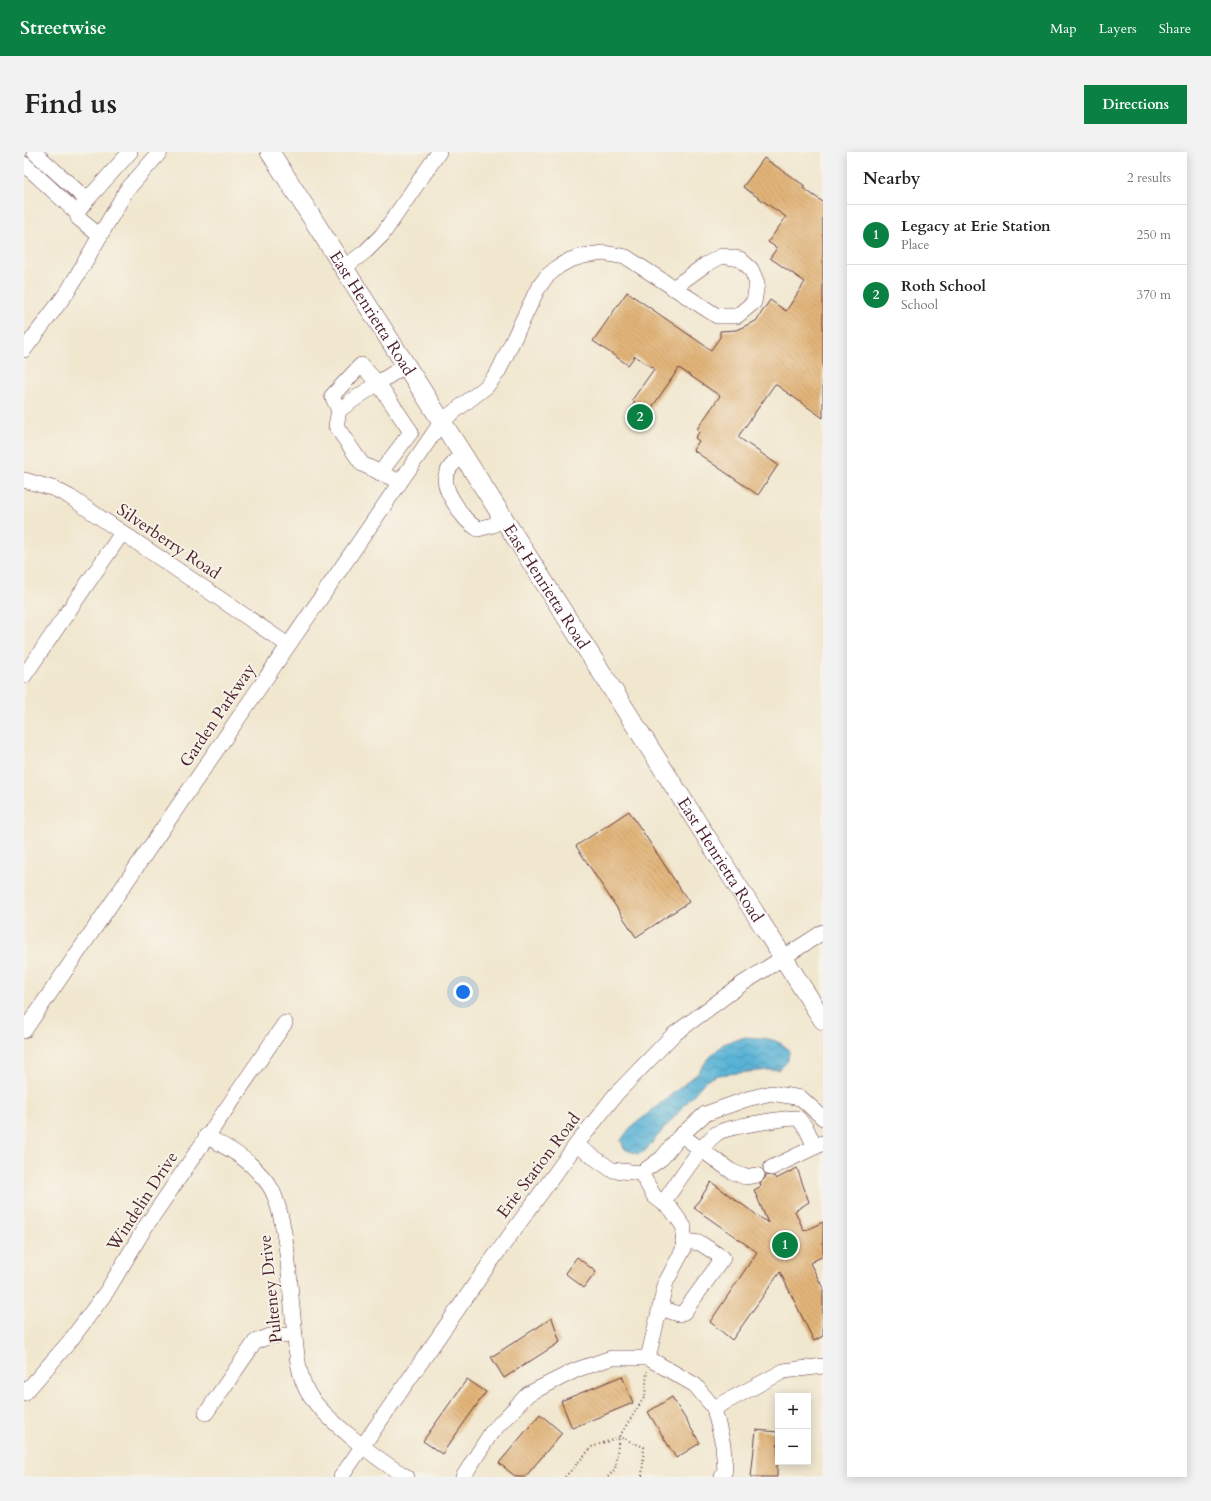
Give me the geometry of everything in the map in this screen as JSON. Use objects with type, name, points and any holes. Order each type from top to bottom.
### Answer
[{"type":"main road","name":"East Henrietta Road","points":[[270,152],[345,267],[823,1020]]},
{"type":"street","points":[[34,152],[86,200]]},
{"type":"street","points":[[77,213],[86,200],[130,152]]},
{"type":"street","points":[[24,350],[68,291],[126,191],[160,152]]},
{"type":"street","points":[[345,267],[366,251],[382,235],[439,152]]},
{"type":"street","points":[[24,164],[77,213],[78,218],[100,236]]},
{"type":"street","name":"Garden Parkway","points":[[24,1031],[442,421],[486,387],[498,372],[537,290],[546,277],[559,266],[583,256],[603,253],[626,257],[673,288],[717,316],[737,316],[754,302],[757,283],[751,269],[740,259],[722,256],[673,288]]},
{"type":"street","points":[[380,473],[411,432],[378,382],[361,365],[332,396],[339,410],[336,426],[362,464],[380,473],[400,482]]},
{"type":"street","points":[[339,410],[378,382],[406,365]]},
{"type":"street","points":[[463,455],[451,464],[445,479],[446,491],[467,523],[478,529],[493,525],[503,518]]},
{"type":"street","name":"Silverberry Road","points":[[24,480],[55,489],[70,497],[288,645]]},
{"type":"street","points":[[24,676],[122,533]]},
{"type":"street","name":"Erie Station Road","points":[[341,1477],[492,1260],[576,1145],[616,1094],[673,1035],[708,1008],[782,957],[823,932]]},
{"type":"street","name":"Windelin Drive","points":[[24,1394],[70,1341],[103,1297],[146,1226],[206,1136],[285,1023]]},
{"type":"street","points":[[576,1145],[612,1170],[641,1173],[662,1158],[681,1135],[705,1114],[747,1099],[771,1093],[801,1098],[823,1118]]},
{"type":"street","points":[[663,1203],[701,1150],[716,1133],[789,1118],[798,1118],[819,1145],[771,1168]]},
{"type":"street","points":[[681,1135],[731,1171],[745,1177],[757,1176]]},
{"type":"street","name":"Pulteney Drive","points":[[206,1136],[245,1160],[258,1172],[275,1196],[283,1227],[298,1365],[308,1392],[325,1413],[362,1446],[407,1477]]},
{"type":"street","points":[[641,1173],[654,1196],[671,1209],[684,1227],[683,1250],[666,1282],[648,1358]]},
{"type":"street","points":[[660,1308],[679,1314],[684,1312],[723,1258],[700,1243],[684,1241]]},
{"type":"street","points":[[206,1413],[255,1342],[270,1336],[294,1335]]},
{"type":"street","points":[[463,1477],[491,1433],[528,1394],[576,1370],[611,1358],[648,1358],[696,1385],[714,1408],[723,1445],[725,1470],[722,1477]]},
{"type":"street","points":[[714,1408],[784,1371],[823,1366]]},
{"type":"path","points":[[608,1477],[615,1469],[619,1437],[645,1396],[648,1358]]},
{"type":"path","points":[[565,1477],[592,1447],[619,1437],[644,1447],[642,1477]]},
{"type":"water","points":[[745,1037],[769,1039],[780,1043],[789,1051],[788,1061],[780,1069],[718,1075],[707,1079],[644,1152],[637,1154],[624,1149],[621,1140],[630,1128],[698,1073],[708,1059],[723,1044]]},
{"type":"building","points":[[764,158],[805,186],[803,188],[823,202],[823,418],[775,384],[738,437],[778,465],[758,495],[693,450],[699,441],[695,438],[700,431],[697,429],[720,396],[679,368],[644,419],[630,409],[635,402],[632,400],[654,369],[635,356],[628,365],[593,341],[627,292],[711,350],[720,337],[720,331],[736,330],[756,321],[770,300],[786,311],[805,282],[770,258],[777,248],[768,242],[786,217],[743,187]]},
{"type":"building","points":[[629,811],[689,902],[636,937],[576,846]]},
{"type":"building","points":[[797,1168],[809,1202],[795,1211],[804,1231],[823,1222],[823,1256],[810,1263],[823,1288],[823,1336],[814,1341],[780,1272],[732,1340],[710,1322],[757,1252],[694,1208],[711,1182],[768,1223],[754,1190],[761,1186],[760,1183],[766,1175],[774,1176],[776,1179]]},
{"type":"building","points":[[577,1257],[596,1272],[584,1288],[565,1273]]},
{"type":"building","points":[[552,1318],[560,1342],[504,1378],[491,1357]]},
{"type":"building","points":[[622,1376],[633,1403],[572,1428],[561,1401]]},
{"type":"building","points":[[467,1379],[486,1392],[442,1454],[423,1441]]},
{"type":"building","points":[[672,1397],[700,1443],[676,1458],[648,1412]]},
{"type":"building","points":[[540,1414],[562,1433],[525,1477],[516,1477],[499,1463]]},
{"type":"building","points":[[756,1430],[775,1432],[775,1465],[777,1465],[777,1477],[751,1477]]},
{"type":"place","name":"Roth School","points":[[640,417]]},
{"type":"place","name":"Legacy at Erie Station","points":[[785,1245]]}]
